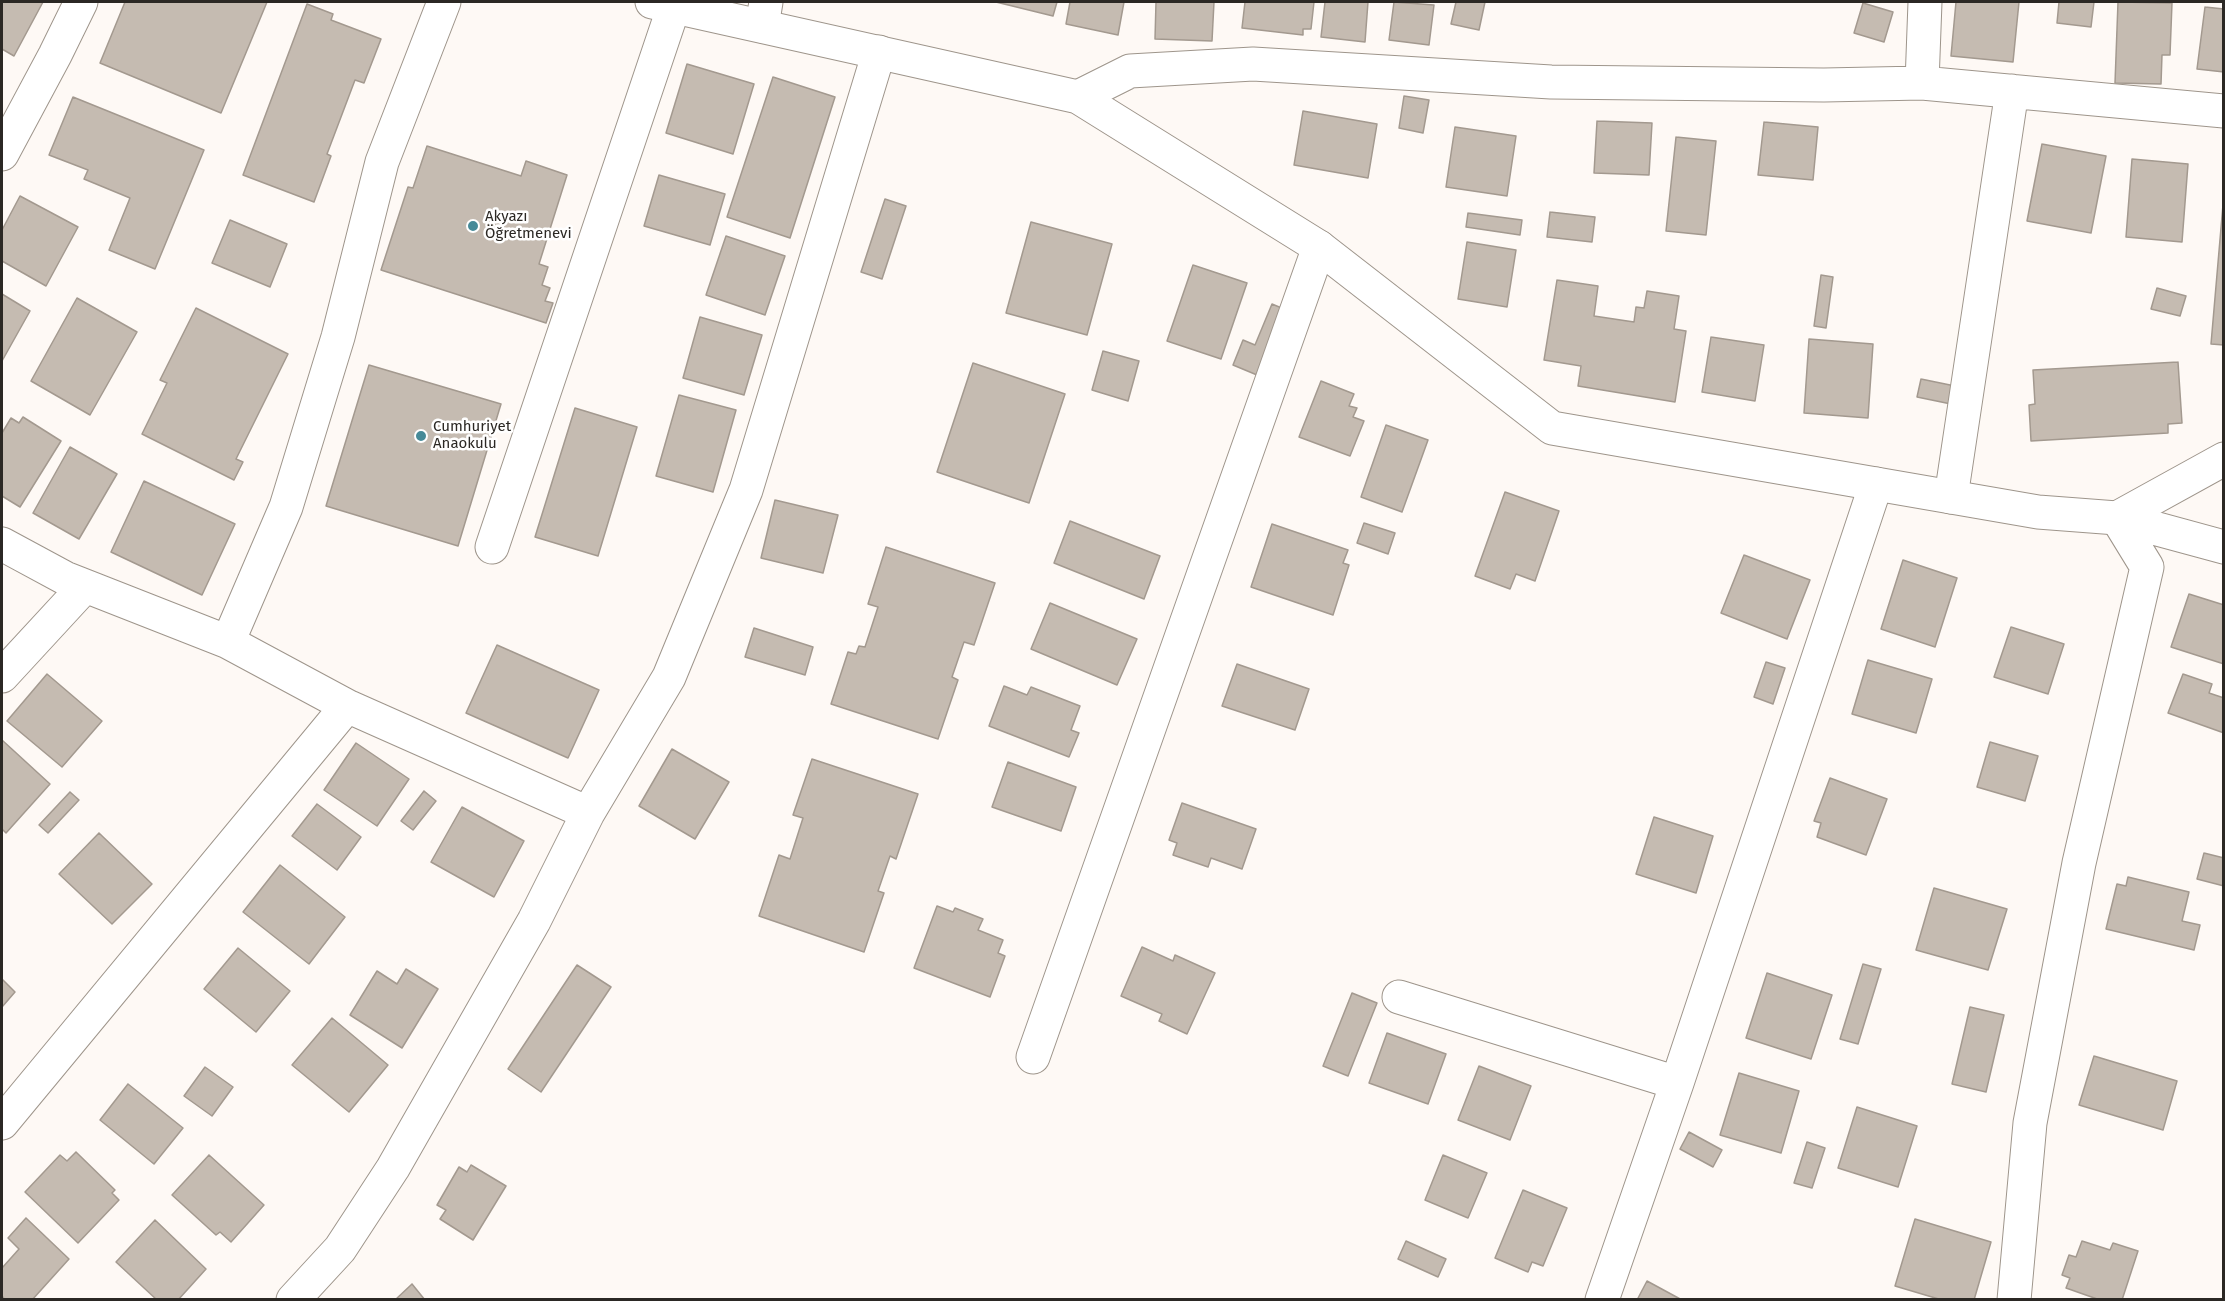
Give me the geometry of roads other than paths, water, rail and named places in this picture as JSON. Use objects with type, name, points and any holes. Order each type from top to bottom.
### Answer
[{"type":"street","points":[[2,154],[81,2]]},
{"type":"street","points":[[228,642],[286,507],[338,337],[382,162],[444,2]]},
{"type":"street","points":[[1922,83],[1925,2]]},
{"type":"street","points":[[492,547],[663,4],[764,14],[879,52],[1078,97],[1319,248],[1552,428],[2038,512],[2117,518],[2223,547]]},
{"type":"street","points":[[293,1299],[340,1249],[393,1168],[534,921],[588,813],[669,677],[746,490],[879,52]]},
{"type":"street","points":[[1078,97],[1130,71],[1253,64],[1551,82],[1824,85],[1922,83],[2223,111]]},
{"type":"street","points":[[1950,497],[2012,91]]},
{"type":"street","points":[[1033,1057],[1319,248]]},
{"type":"street","points":[[2117,518],[2223,459]]},
{"type":"street","points":[[1602,1299],[1677,1083],[1876,484]]},
{"type":"street","points":[[2014,1299],[2030,1123],[2079,863],[2146,567],[2117,518]]},
{"type":"street","points":[[2,544],[65,578],[228,642],[347,706],[588,813]]},
{"type":"street","points":[[2,676],[85,586]]},
{"type":"street","points":[[2,1123],[347,706]]},
{"type":"street","points":[[1399,997],[1677,1083]]},
{"type":"place","name":"Akyazı Öğretmenevi","points":[[473,226]]},
{"type":"place","name":"Cumhuriyet Anaokulu","points":[[421,436]]}]
